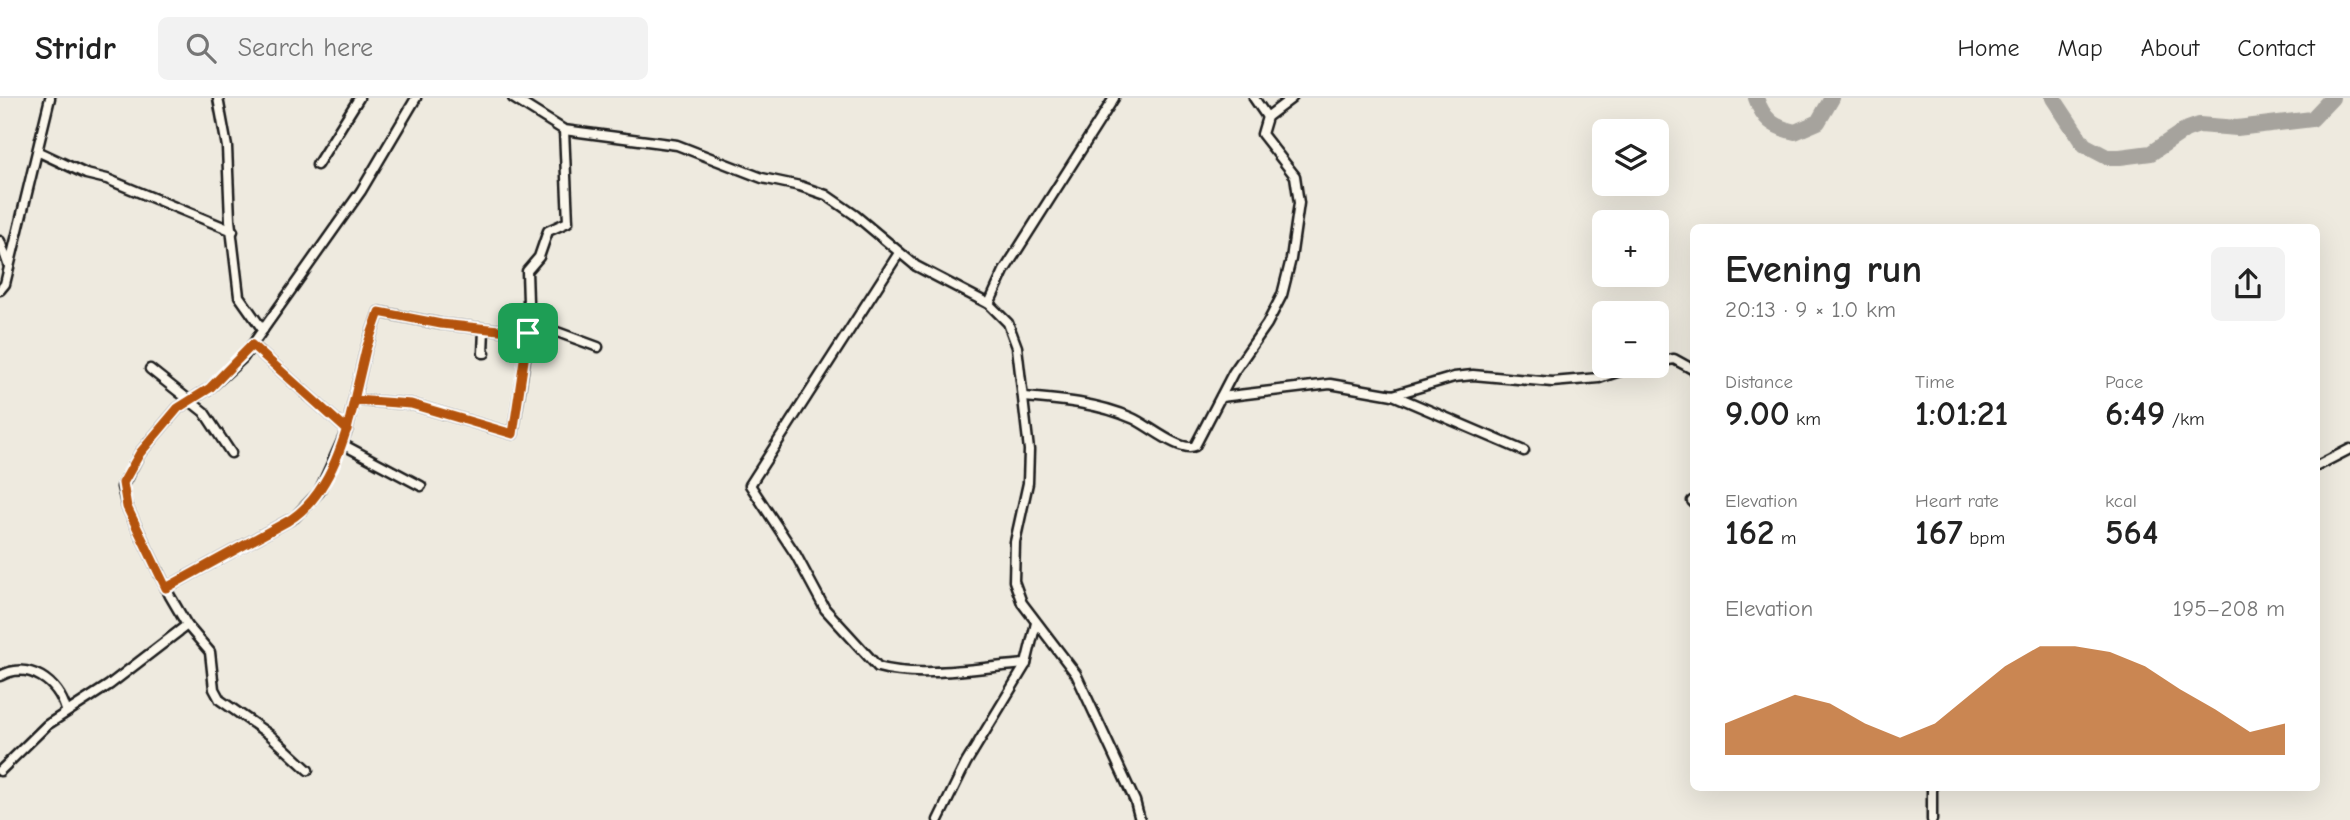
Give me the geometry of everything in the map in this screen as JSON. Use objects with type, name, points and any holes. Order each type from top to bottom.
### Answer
[{"type":"street","points":[[0,290],[9,267],[39,152],[50,98]]},
{"type":"street","points":[[218,98],[227,147],[239,296],[263,330]]},
{"type":"street","points":[[317,165],[359,98]]},
{"type":"street","points":[[308,770],[270,735],[220,700],[214,689],[210,652],[187,625],[166,588],[127,507],[122,487],[140,453],[178,408],[210,388],[252,345],[361,191],[416,98]]},
{"type":"street","points":[[513,98],[564,130],[677,145],[762,178],[826,195],[855,215],[899,253],[989,304],[1008,323],[1017,347],[1029,450],[1028,483],[1013,561],[1014,581],[1022,603],[1076,674],[1135,801],[1140,820]]},
{"type":"street","points":[[989,304],[1004,271],[1114,98]]},
{"type":"street","points":[[1254,98],[1267,117]]},
{"type":"street","points":[[1024,397],[1077,401],[1132,418],[1190,449],[1199,440],[1233,373],[1267,324],[1282,295],[1291,259],[1299,203],[1290,167],[1262,134],[1267,117],[1292,98]]},
{"type":"street","points":[[355,400],[411,404],[513,434],[530,322],[527,271],[539,257],[548,231],[568,222],[564,130]]},
{"type":"street","points":[[39,152],[86,174],[107,179],[233,231]]},
{"type":"street","points":[[0,241],[9,267]]},
{"type":"street","points":[[899,253],[750,485],[796,555],[825,609],[878,667],[890,671],[935,671],[1026,664]]},
{"type":"street","points":[[166,588],[295,517],[319,492],[347,430],[366,349],[379,312],[484,329],[528,333]]},
{"type":"street","points":[[530,322],[597,347]]},
{"type":"street","points":[[484,329],[485,354]]},
{"type":"street","points":[[252,345],[347,430]]},
{"type":"street","points":[[1669,360],[1674,359],[1690,368]]},
{"type":"street","points":[[150,369],[204,412],[231,453]]},
{"type":"street","points":[[1393,395],[1454,377],[1473,375],[1552,383],[1599,378]]},
{"type":"street","points":[[1221,397],[1330,384],[1393,395],[1524,451]]},
{"type":"street","points":[[342,444],[421,486]]},
{"type":"street","points":[[2320,464],[2350,449]]},
{"type":"street","points":[[938,820],[966,763],[1026,664],[1036,623]]},
{"type":"street","points":[[0,771],[19,750],[66,710],[109,685],[187,625]]},
{"type":"street","points":[[0,676],[22,670],[40,676],[61,694],[66,710]]},
{"type":"street","points":[[1932,791],[1932,820]]},
{"type":"waterway","points":[[1756,98],[1770,121],[1795,132],[1818,122],[1832,98]]},
{"type":"waterway","points":[[2053,98],[2084,145],[2107,157],[2151,153],[2185,130],[2199,125],[2237,128],[2312,119],[2332,98]]},
{"type":"route","points":[[528,333],[441,324],[379,312],[366,349],[347,430],[252,345],[243,358],[210,388],[178,408],[140,453],[123,483],[123,497],[127,507],[166,588],[295,517],[305,508],[319,492],[327,477],[342,444],[347,430],[355,400],[411,404],[513,434],[528,333]]}]
